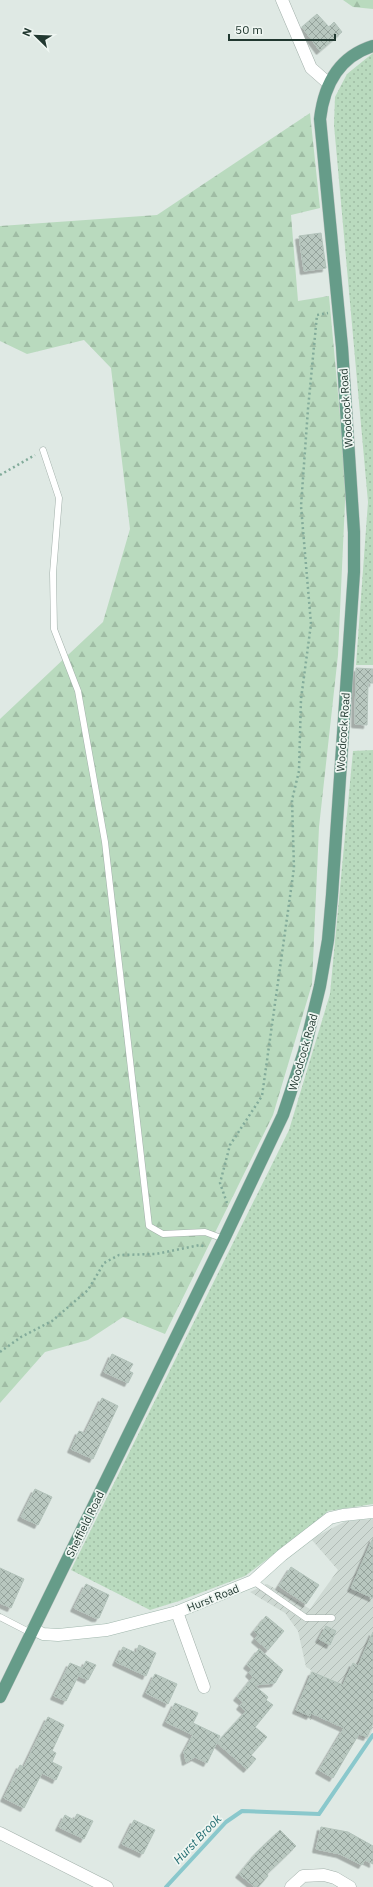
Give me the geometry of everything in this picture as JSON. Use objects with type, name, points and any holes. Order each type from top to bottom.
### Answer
[{"type":"main road","name":"Woodcock Road","points":[[169,1351],[283,1115],[313,1021],[328,940],[354,572],[352,490],[338,311],[320,119],[322,99],[328,83],[338,69],[354,55],[373,46]]},
{"type":"main road","name":"Sheffield Road","points":[[0,1697],[4,1682],[32,1631],[169,1351]]},
{"type":"street","points":[[282,0],[311,68],[328,83]]},
{"type":"street","name":"Hurst Road","points":[[32,1631],[43,1634],[58,1635],[107,1630],[177,1612],[253,1581],[330,1518],[373,1512]]},
{"type":"street","points":[[177,1612],[204,1687]]},
{"type":"street","points":[[0,1833],[107,1887]]},
{"type":"street","points":[[291,1887],[302,1876],[324,1875],[335,1878],[350,1887]]},
{"type":"lane","points":[[42,450],[59,498],[53,573],[54,630],[78,691],[105,842],[149,1226],[163,1234],[205,1232],[224,1239]]},
{"type":"lane","points":[[253,1581],[306,1618],[332,1618]]},
{"type":"lane","points":[[0,1617],[32,1631]]},
{"type":"path","points":[[233,1220],[220,1183],[230,1144],[262,1096],[294,868],[292,800],[299,771],[302,699],[311,624],[301,506],[317,315],[338,311]]},
{"type":"path","points":[[0,475],[42,450]]},
{"type":"path","points":[[0,1352],[21,1337],[52,1321],[88,1290],[104,1263],[119,1255],[156,1254],[200,1245]]},
{"type":"shaded area","points":[[373,1519],[373,1728],[368,1740],[313,1714],[311,1720],[295,1712],[311,1670],[306,1667],[298,1631],[285,1613],[250,1592],[267,1584],[310,1609],[338,1570],[311,1539],[346,1521]]},
{"type":"green space","points":[[343,0],[373,0],[373,9],[353,7]]},
{"type":"green space","points":[[373,53],[373,665],[356,665],[368,502],[334,125],[335,97],[347,74]]},
{"type":"green space","points":[[310,113],[320,208],[291,215],[298,301],[329,296],[346,480],[338,655],[319,827],[312,984],[273,1115],[165,1334],[123,1317],[88,1340],[45,1352],[0,1403],[0,719],[103,622],[130,529],[111,368],[84,340],[27,354],[0,341],[0,226],[157,215]]},
{"type":"green space","points":[[373,750],[373,1504],[328,1511],[307,1529],[245,1576],[179,1601],[150,1610],[71,1570],[289,1130],[330,994],[353,751]]},
{"type":"building","points":[[317,14],[329,27],[334,22],[342,32],[320,51],[302,27]]},
{"type":"building","points":[[321,233],[326,268],[304,271],[299,236]]},
{"type":"building","points":[[356,668],[373,669],[373,683],[368,683],[367,725],[355,724]]},
{"type":"building","points":[[112,1354],[133,1364],[129,1371],[133,1373],[128,1383],[104,1372]]},
{"type":"building","points":[[102,1398],[118,1406],[93,1459],[71,1449],[79,1431],[85,1433]]},
{"type":"building","points":[[35,1489],[52,1497],[38,1525],[21,1517]]},
{"type":"building","points":[[373,1538],[373,1598],[351,1588]]},
{"type":"building","points":[[291,1567],[319,1585],[306,1604],[279,1586]]},
{"type":"building","points":[[0,1568],[24,1579],[11,1608],[0,1603]]},
{"type":"building","points":[[86,1584],[109,1595],[99,1618],[95,1618],[74,1608]]},
{"type":"building","points":[[266,1616],[284,1631],[268,1650],[255,1639],[258,1635],[254,1631]]},
{"type":"building","points":[[326,1626],[336,1631],[330,1645],[319,1639]]},
{"type":"building","points":[[373,1632],[373,1723],[367,1737],[359,1734],[333,1778],[319,1770],[344,1728],[311,1713],[310,1716],[296,1710],[312,1672],[343,1685],[353,1663],[358,1666]]},
{"type":"building","points":[[139,1645],[156,1653],[146,1676],[116,1662],[123,1647],[136,1653]]},
{"type":"building","points":[[259,1649],[283,1670],[275,1683],[254,1685],[268,1697],[266,1700],[273,1705],[255,1727],[267,1737],[251,1755],[256,1759],[247,1769],[217,1743],[246,1711],[240,1706],[243,1702],[237,1697],[253,1677],[249,1673],[252,1669],[247,1665]]},
{"type":"building","points":[[86,1661],[96,1665],[88,1680],[79,1676]]},
{"type":"building","points":[[70,1663],[82,1668],[66,1701],[54,1696]]},
{"type":"building","points":[[155,1674],[177,1684],[168,1704],[146,1693]]},
{"type":"building","points":[[175,1703],[198,1713],[193,1723],[220,1736],[207,1763],[195,1757],[186,1762],[184,1752],[193,1735],[166,1722]]},
{"type":"building","points":[[48,1717],[64,1725],[52,1751],[56,1753],[52,1762],[62,1767],[56,1780],[42,1773],[24,1808],[4,1798],[20,1765],[24,1767]]},
{"type":"building","points":[[77,1814],[93,1821],[84,1839],[59,1827],[65,1815],[74,1820]]},
{"type":"building","points":[[134,1820],[155,1830],[143,1854],[122,1844]]},
{"type":"building","points":[[321,1827],[348,1832],[373,1846],[373,1864],[365,1860],[362,1865],[340,1854],[316,1849]]},
{"type":"building","points":[[280,1830],[296,1846],[267,1874],[268,1876],[258,1887],[255,1887],[239,1874],[258,1851]]},
{"type":"waterway","name":"Hurst Brook","points":[[166,1887],[226,1822],[242,1811],[319,1814],[373,1735]]}]
